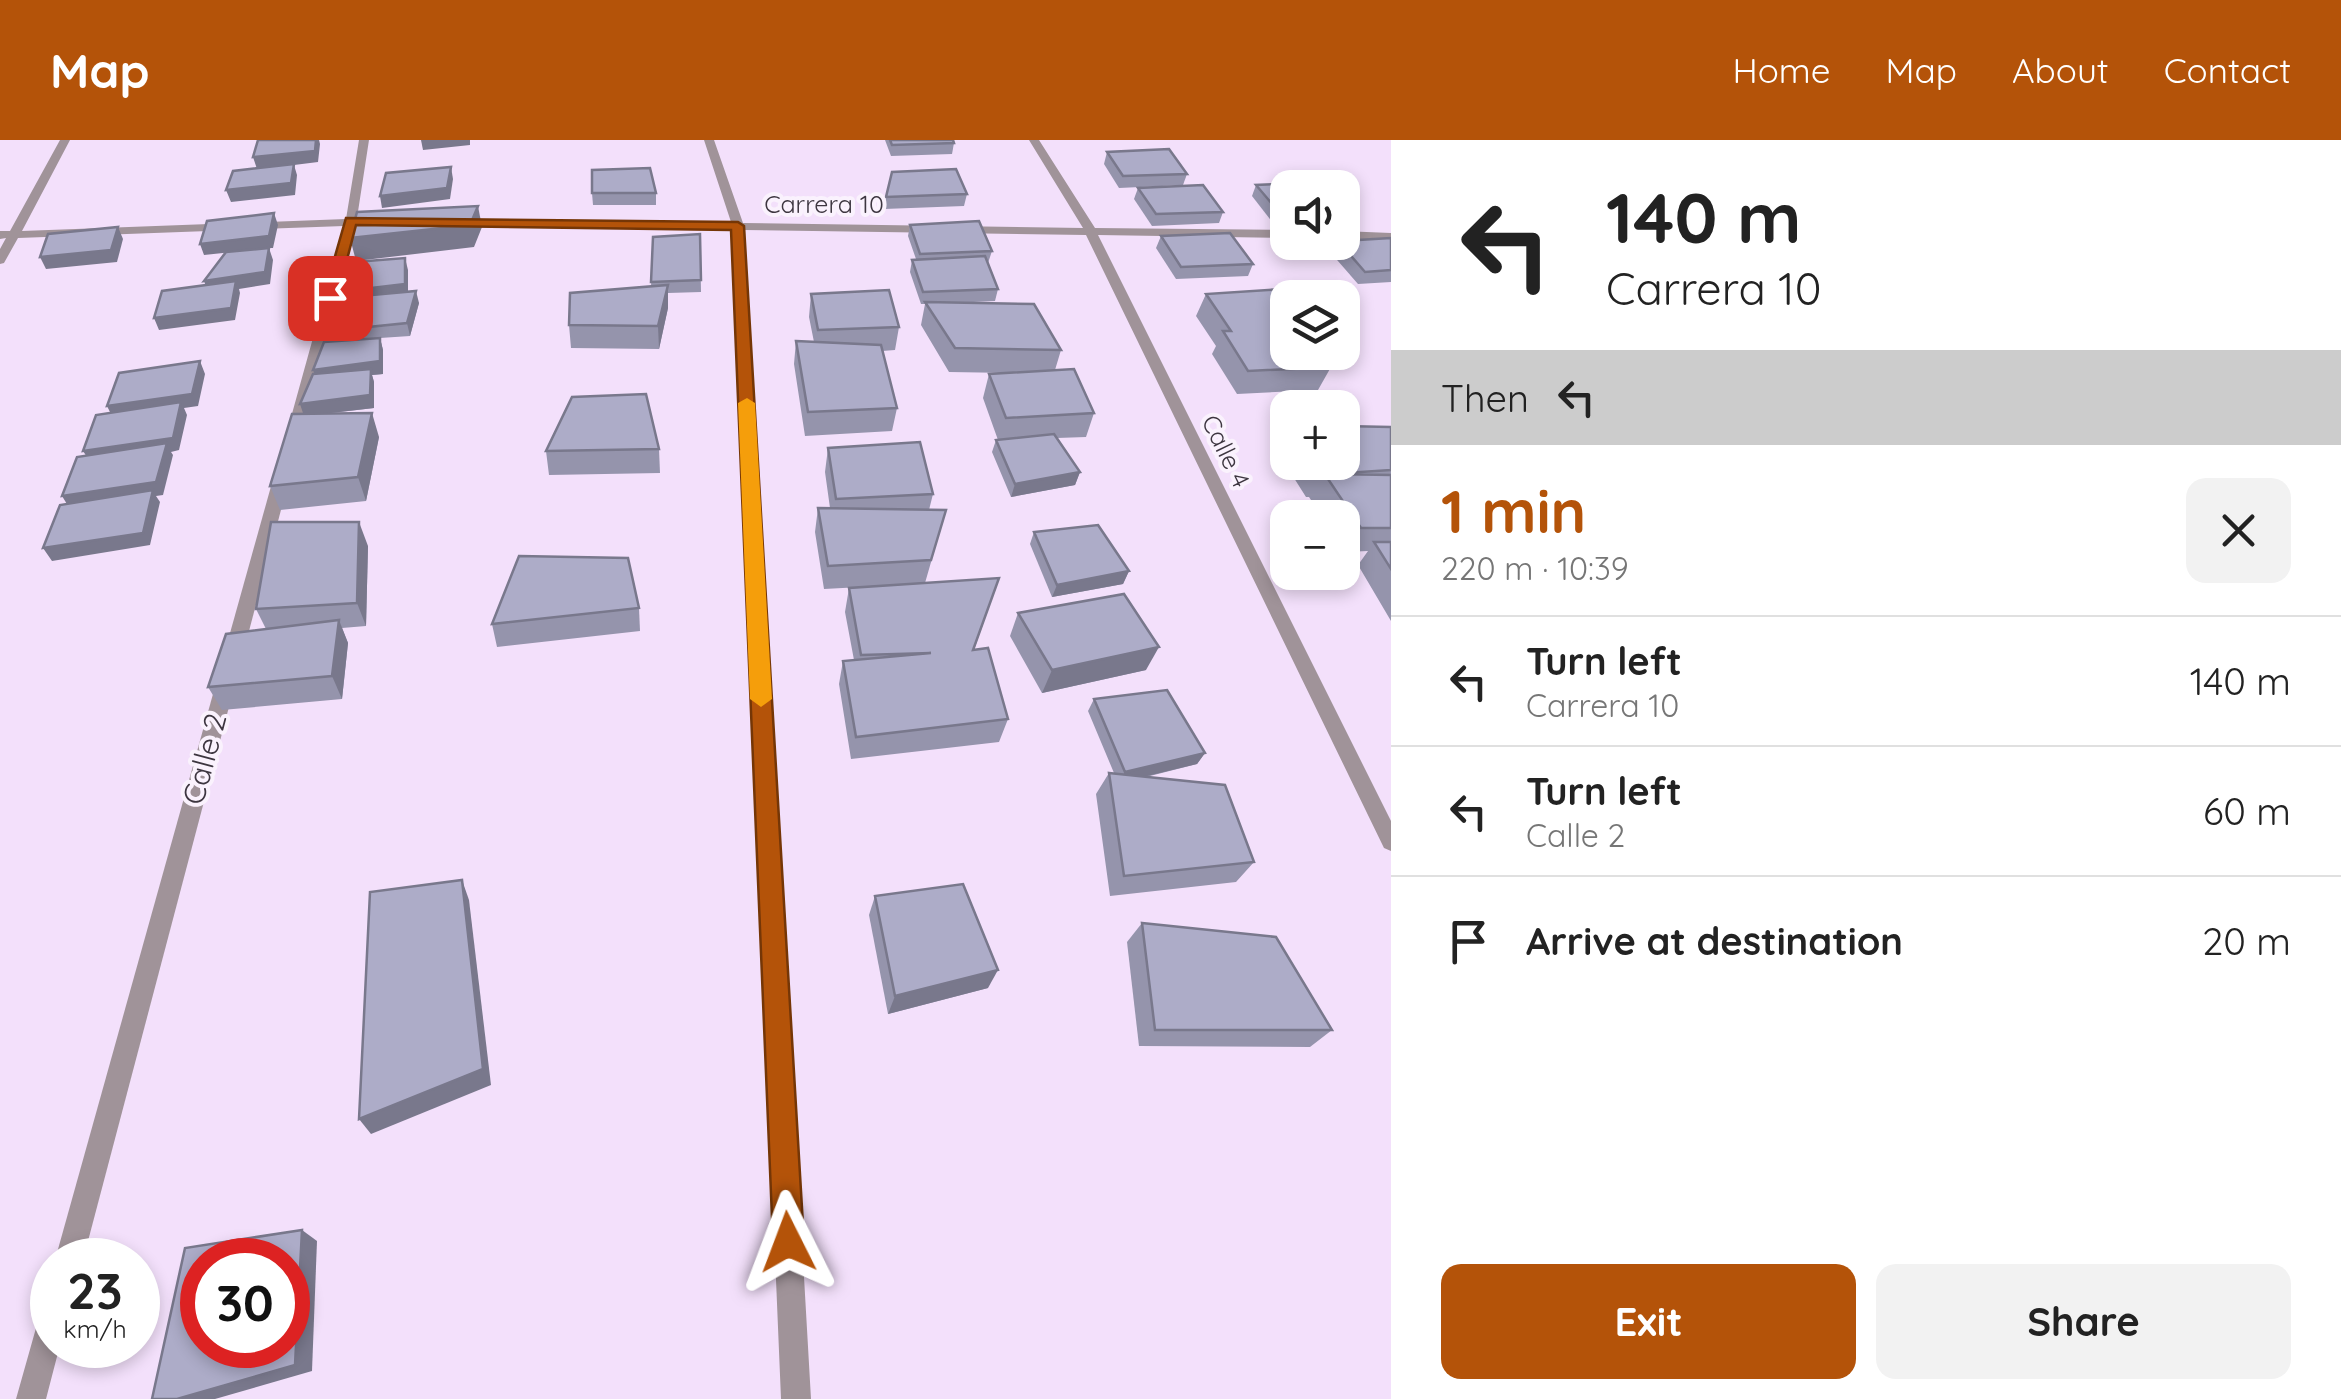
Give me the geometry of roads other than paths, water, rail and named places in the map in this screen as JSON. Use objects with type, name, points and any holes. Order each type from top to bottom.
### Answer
[{"type":"street","points":[[0,260],[65,140]]},
{"type":"street","name":"Calle 2","points":[[75,1238],[351,220],[364,140]]},
{"type":"street","points":[[709,140],[738,226],[796,1399]]},
{"type":"street","name":"Calle 4","points":[[1034,140],[1089,228],[1391,842]]},
{"type":"street","points":[[0,235],[390,221]]},
{"type":"street","name":"Carrera 10","points":[[448,222],[1270,233]]},
{"type":"street","points":[[1360,236],[1391,237]]},
{"type":"street","points":[[31,1399],[39,1368]]}]
